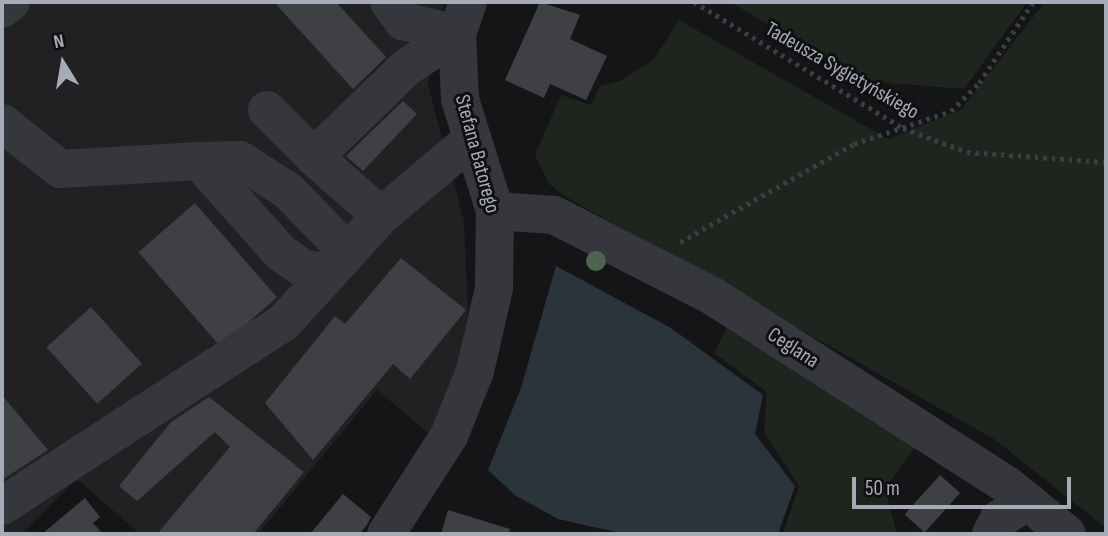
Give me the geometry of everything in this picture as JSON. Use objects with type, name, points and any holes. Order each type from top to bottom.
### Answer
[{"type":"street","points":[[2,9],[11,2]]},
{"type":"street","points":[[389,2],[403,21],[462,18]]},
{"type":"street","points":[[314,157],[407,66],[462,18]]},
{"type":"street","name":"Stefana Batorego","points":[[386,534],[449,436],[475,371],[494,288],[495,211],[460,99],[462,18]]},
{"type":"street","points":[[267,110],[314,157],[381,216]]},
{"type":"street","points":[[2,123],[60,169],[240,160],[288,190],[339,262]]},
{"type":"street","points":[[2,506],[283,323],[381,216],[472,139]]},
{"type":"street","name":"Ceglana","points":[[495,211],[554,215],[714,297],[1028,502],[1067,534]]},
{"type":"street","points":[[991,534],[999,519],[1028,502]]},
{"type":"path","name":"Tadeusza Sygietyńskiego","points":[[694,2],[903,128],[967,152],[1106,162]]},
{"type":"path","points":[[646,261],[854,144],[951,111],[979,83],[1033,2]]},
{"type":"shaded area","points":[[2,2],[445,2],[428,85],[464,221],[468,312],[456,377],[432,436],[377,390],[258,534],[140,534],[77,479],[21,534],[2,534]]},
{"type":"shaded area","points":[[730,2],[1027,2],[964,89],[864,81]]},
{"type":"shaded area","points":[[1045,2],[1106,2],[1106,528],[994,439],[568,198],[549,184],[535,155],[561,95],[591,105],[600,86],[620,81],[654,59],[679,20],[888,139],[961,110]]},
{"type":"shaded area","points":[[556,266],[671,328],[763,395],[755,434],[795,486],[778,534],[625,534],[558,519],[516,496],[488,470],[521,388]]},
{"type":"shaded area","points":[[731,320],[915,447],[885,488],[897,534],[783,534],[799,486],[764,432],[767,392],[714,353]]},
{"type":"building","points":[[274,2],[336,2],[386,57],[353,89]]},
{"type":"building","points":[[540,2],[580,15],[570,39],[607,56],[586,100],[550,84],[544,98],[505,80]]},
{"type":"building","points":[[403,101],[417,114],[363,171],[346,156]]},
{"type":"building","points":[[195,203],[277,297],[220,347],[138,252]]},
{"type":"building","points":[[401,258],[466,310],[410,379],[393,364],[313,460],[265,403],[335,316],[345,324]]},
{"type":"building","points":[[91,307],[142,363],[97,404],[46,347]]},
{"type":"building","points":[[2,395],[48,450],[2,480]]},
{"type":"building","points":[[209,397],[304,472],[253,534],[157,534],[230,447],[215,432],[137,501],[119,486],[171,422]]},
{"type":"building","points":[[940,475],[960,493],[925,532],[905,514]]},
{"type":"building","points":[[343,494],[371,517],[367,525],[359,534],[310,534]]},
{"type":"building","points":[[85,498],[100,517],[93,523],[103,534],[42,534]]},
{"type":"building","points":[[448,510],[510,529],[509,534],[441,534]]}]
